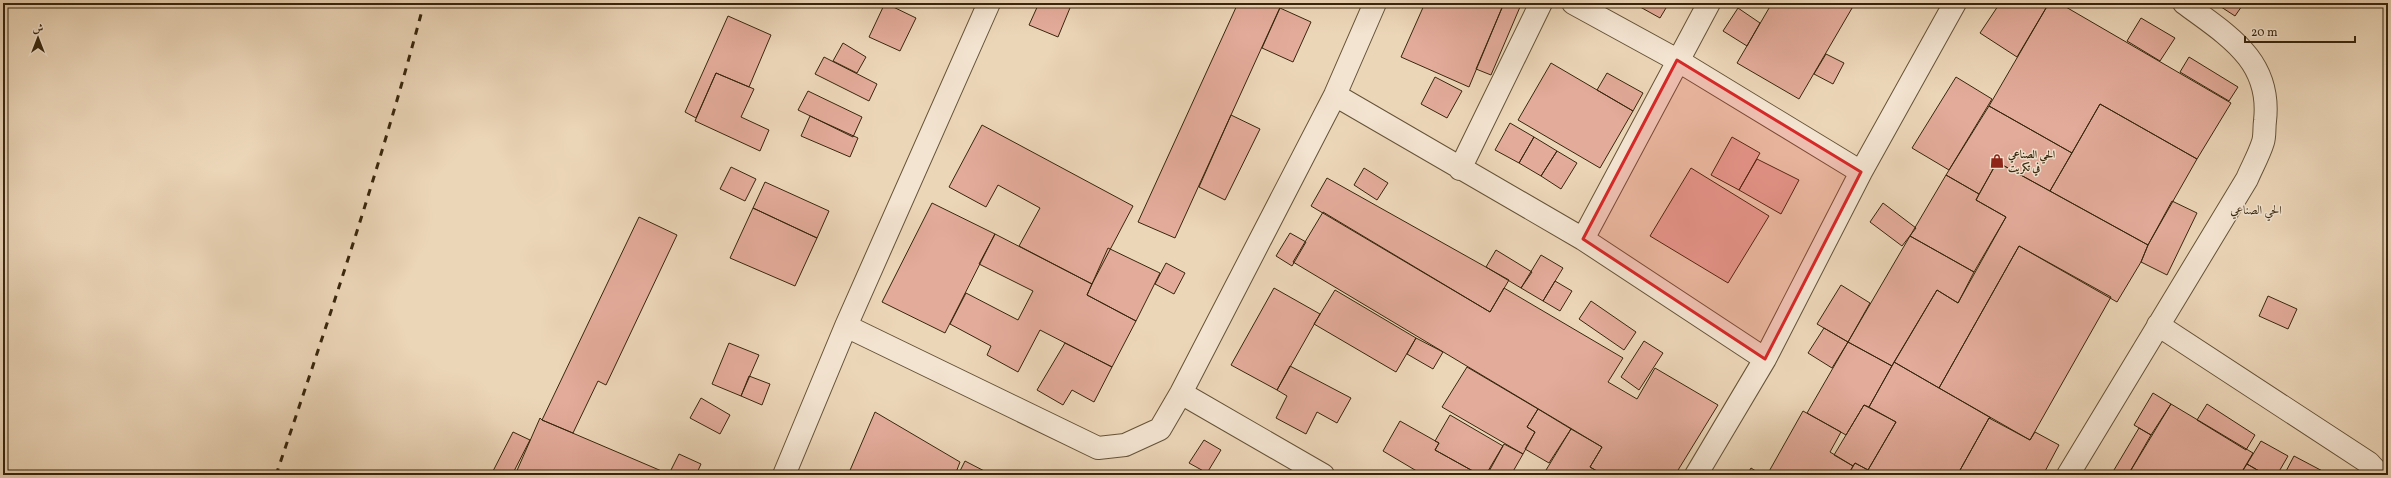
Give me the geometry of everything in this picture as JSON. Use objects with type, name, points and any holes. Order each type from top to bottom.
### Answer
[{"type":"street","points":[[784,475],[846,326],[989,3]]},
{"type":"street","points":[[846,326],[1098,448],[1125,444],[1160,429],[1181,393],[1335,95],[1375,3]]},
{"type":"street","points":[[1460,169],[1541,3]]},
{"type":"street","points":[[1573,3],[1677,60],[1861,172]]},
{"type":"street","points":[[1583,239],[1677,60],[1709,3]]},
{"type":"street","points":[[1696,475],[1765,359],[1861,172],[1955,3]]},
{"type":"street","points":[[2068,475],[2247,179],[2263,142],[2266,115],[2266,96],[2261,78],[2249,56],[2232,38],[2184,3]]},
{"type":"street","points":[[1335,95],[1460,169],[1583,239],[1765,359]]},
{"type":"street","points":[[2158,325],[2369,463],[2380,475]]},
{"type":"street","points":[[1181,393],[1323,475]]},
{"type":"highlighted area","points":[[1677,60],[1861,172],[1765,359],[1583,239]]},
{"type":"building","points":[[885,3],[916,18],[900,51],[869,37]]},
{"type":"building","points":[[1039,3],[1072,3],[1058,37],[1029,25]]},
{"type":"building","points":[[1238,3],[1282,3],[1175,238],[1138,222]]},
{"type":"building","points":[[1425,3],[1504,3],[1469,87],[1401,57]]},
{"type":"building","points":[[1504,3],[1520,7],[1491,75],[1476,69]]},
{"type":"building","points":[[1633,3],[1669,3],[1660,18]]},
{"type":"building","points":[[1772,3],[1855,3],[1799,99],[1737,63]]},
{"type":"building","points":[[2000,3],[2037,3],[2046,8],[2017,57],[1980,33]]},
{"type":"building","points":[[2049,3],[2059,3],[2231,103],[2197,159],[2100,104],[2072,153],[1989,106]]},
{"type":"building","points":[[2215,3],[2244,3],[2235,16]]},
{"type":"building","points":[[1280,8],[1311,22],[1293,62],[1262,48]]},
{"type":"building","points":[[1738,8],[1760,23],[1747,46],[1723,31]]},
{"type":"building","points":[[728,16],[771,35],[749,87],[716,73],[696,118],[685,112]]},
{"type":"building","points":[[2141,18],[2175,38],[2160,61],[2127,41]]},
{"type":"building","points":[[843,43],[866,57],[857,73],[833,61]]},
{"type":"building","points":[[1826,54],[1844,63],[1833,84],[1814,74]]},
{"type":"building","points":[[824,57],[877,84],[869,101],[815,74]]},
{"type":"building","points":[[2189,57],[2238,87],[2229,101],[2180,72]]},
{"type":"building","points":[[1551,63],[1633,111],[1600,168],[1518,120]]},
{"type":"building","points":[[716,73],[754,89],[741,117],[769,130],[760,151],[695,121]]},
{"type":"building","points":[[1607,73],[1643,93],[1633,111],[1597,90]]},
{"type":"building","points":[[1435,77],[1462,91],[1447,118],[1421,104]]},
{"type":"building","points":[[1956,77],[1992,99],[1949,170],[1912,148]]},
{"type":"building","points":[[808,91],[862,117],[853,137],[798,110]]},
{"type":"building","points":[[2100,104],[2197,159],[2148,245],[2050,191]]},
{"type":"building","points":[[1989,106],[2072,153],[2050,191],[1997,162],[1979,194],[1946,175]]},
{"type":"building","points":[[1231,115],[1260,129],[1225,200],[1199,187]]},
{"type":"building","points":[[810,116],[858,138],[850,157],[801,136]]},
{"type":"building","points":[[1510,123],[1534,137],[1519,163],[1495,150]]},
{"type":"building","points":[[982,125],[1133,206],[1092,284],[1019,246],[1040,208],[998,185],[986,207],[949,187]]},
{"type":"building","points":[[1534,137],[1557,151],[1541,176],[1519,163]]},
{"type":"building","points":[[1732,137],[1760,153],[1739,190],[1711,175]]},
{"type":"building","points":[[1557,151],[1577,163],[1561,189],[1541,176]]},
{"type":"building","points":[[1757,159],[1799,180],[1781,214],[1739,190]]},
{"type":"building","points":[[1997,162],[2148,245],[2141,262],[2117,302],[2019,246],[1939,388],[1894,362],[1937,290],[1958,303],[2006,217],[1976,200]]},
{"type":"building","points":[[731,167],[756,179],[745,201],[720,189]]},
{"type":"building","points":[[1364,168],[1388,183],[1377,200],[1354,185]]},
{"type":"building","points":[[1691,168],[1769,216],[1728,283],[1650,236]]},
{"type":"building","points":[[1946,175],[1979,194],[1976,200],[2006,217],[1974,272],[1910,236]]},
{"type":"building","points":[[1327,178],[1509,280],[1490,312],[1311,206]]},
{"type":"building","points":[[765,182],[829,211],[817,238],[753,208]]},
{"type":"building","points":[[2172,201],[2197,213],[2167,275],[2141,262],[2148,245]]},
{"type":"building","points":[[932,203],[995,234],[945,333],[882,302]]},
{"type":"building","points":[[1883,203],[1916,228],[1902,246],[1870,222]]},
{"type":"building","points":[[753,208],[817,238],[795,286],[730,258]]},
{"type":"building","points":[[1323,212],[1490,312],[1504,288],[1623,358],[1608,382],[1637,399],[1655,368],[1718,405],[1675,475],[1604,475],[1590,467],[1602,447],[1293,262]]},
{"type":"building","points":[[639,217],[677,235],[606,385],[598,381],[573,433],[542,420]]},
{"type":"building","points":[[1290,233],[1306,242],[1292,266],[1276,256]]},
{"type":"building","points":[[995,234],[1092,284],[1087,295],[1136,321],[1112,367],[1040,330],[1018,372],[987,355],[991,346],[950,324],[966,293],[1018,320],[1033,291],[979,264]]},
{"type":"building","points":[[1910,236],[1974,272],[1958,303],[1937,290],[1892,366],[1848,342]]},
{"type":"building","points":[[2019,246],[2111,297],[2030,440],[1939,388]]},
{"type":"building","points":[[1108,248],[1160,273],[1136,321],[1087,295]]},
{"type":"building","points":[[1496,250],[1532,272],[1521,288],[1486,267]]},
{"type":"building","points":[[1541,255],[1563,268],[1543,301],[1521,288]]},
{"type":"building","points":[[1166,263],[1185,273],[1174,294],[1155,284]]},
{"type":"building","points":[[1555,281],[1572,291],[1560,311],[1543,301]]},
{"type":"building","points":[[1841,285],[1870,303],[1848,342],[1817,324]]},
{"type":"building","points":[[1274,288],[1320,314],[1277,390],[1231,365]]},
{"type":"building","points":[[1335,290],[1416,338],[1396,372],[1314,324]]},
{"type":"building","points":[[2268,296],[2297,309],[2288,329],[2259,316]]},
{"type":"building","points":[[1591,301],[1636,332],[1624,350],[1579,319]]},
{"type":"building","points":[[1824,328],[1848,342],[1832,368],[1808,353]]},
{"type":"building","points":[[1416,338],[1443,352],[1433,369],[1407,354]]},
{"type":"building","points":[[1644,341],[1663,353],[1639,390],[1621,377]]},
{"type":"building","points":[[1848,342],[1892,366],[1869,407],[1864,405],[1846,435],[1807,413]]},
{"type":"building","points":[[729,343],[759,355],[741,396],[712,384]]},
{"type":"building","points":[[1065,343],[1112,367],[1094,402],[1072,390],[1063,405],[1037,390]]},
{"type":"building","points":[[1894,362],[1991,418],[1989,418],[1959,472],[1965,475],[1848,475],[1855,463],[1868,470],[1896,422],[1869,407]]},
{"type":"building","points":[[1290,366],[1351,398],[1337,423],[1317,412],[1306,434],[1276,418],[1287,396],[1277,390]]},
{"type":"building","points":[[1467,367],[1538,409],[1527,427],[1535,432],[1523,454],[1442,407]]},
{"type":"building","points":[[749,376],[770,384],[762,405],[741,396]]},
{"type":"building","points":[[2153,393],[2171,404],[2151,435],[2134,425]]},
{"type":"building","points":[[701,398],[730,415],[720,434],[690,418]]},
{"type":"building","points":[[2171,404],[2253,453],[2240,475],[2128,475]]},
{"type":"building","points":[[2207,404],[2255,435],[2246,450],[2197,420]]},
{"type":"building","points":[[1864,405],[1896,422],[1868,470],[1855,463],[1853,466],[1834,455]]},
{"type":"building","points":[[1538,409],[1571,429],[1549,463],[1525,449],[1535,432],[1527,427]]},
{"type":"building","points":[[1803,411],[1841,432],[1830,452],[1853,466],[1848,475],[1767,475]]},
{"type":"building","points":[[875,412],[960,462],[955,475],[848,475]]},
{"type":"building","points":[[1450,415],[1503,446],[1487,475],[1480,475],[1435,450],[1439,443],[1435,441]]},
{"type":"building","points":[[540,418],[542,420],[671,475],[515,475]]},
{"type":"building","points":[[1989,418],[2030,440],[2035,432],[2059,445],[2043,475],[1965,475],[1959,472]]},
{"type":"building","points":[[1400,421],[1439,443],[1435,450],[1480,475],[1419,475],[1420,473],[1383,451]]},
{"type":"building","points":[[2139,428],[2151,435],[2128,475],[2111,475]]},
{"type":"building","points":[[1571,429],[1602,447],[1590,467],[1600,473],[1599,475],[1543,475]]},
{"type":"building","points":[[513,432],[530,440],[512,475],[491,475]]},
{"type":"building","points":[[1204,440],[1221,450],[1207,473],[1189,463]]},
{"type":"building","points":[[2261,441],[2288,456],[2277,475],[2266,475],[2247,464]]},
{"type":"building","points":[[1504,444],[1523,454],[1511,475],[1495,475],[1488,471]]},
{"type":"building","points":[[679,454],[701,464],[696,475],[669,474]]},
{"type":"building","points":[[2294,456],[2330,475],[2284,475]]},
{"type":"building","points":[[965,461],[992,475],[958,475]]},
{"type":"building","points":[[2247,464],[2266,475],[2240,475]]},
{"type":"building","points":[[1751,468],[1762,475],[1747,475]]},
{"type":"railway","points":[[276,475],[373,181],[424,3]]},
{"type":"place","name":"الحي الصناعي في تكريت","points":[[1997,161]]},
{"type":"district","name":"الحي الصناعي","points":[[2256,211]]}]
